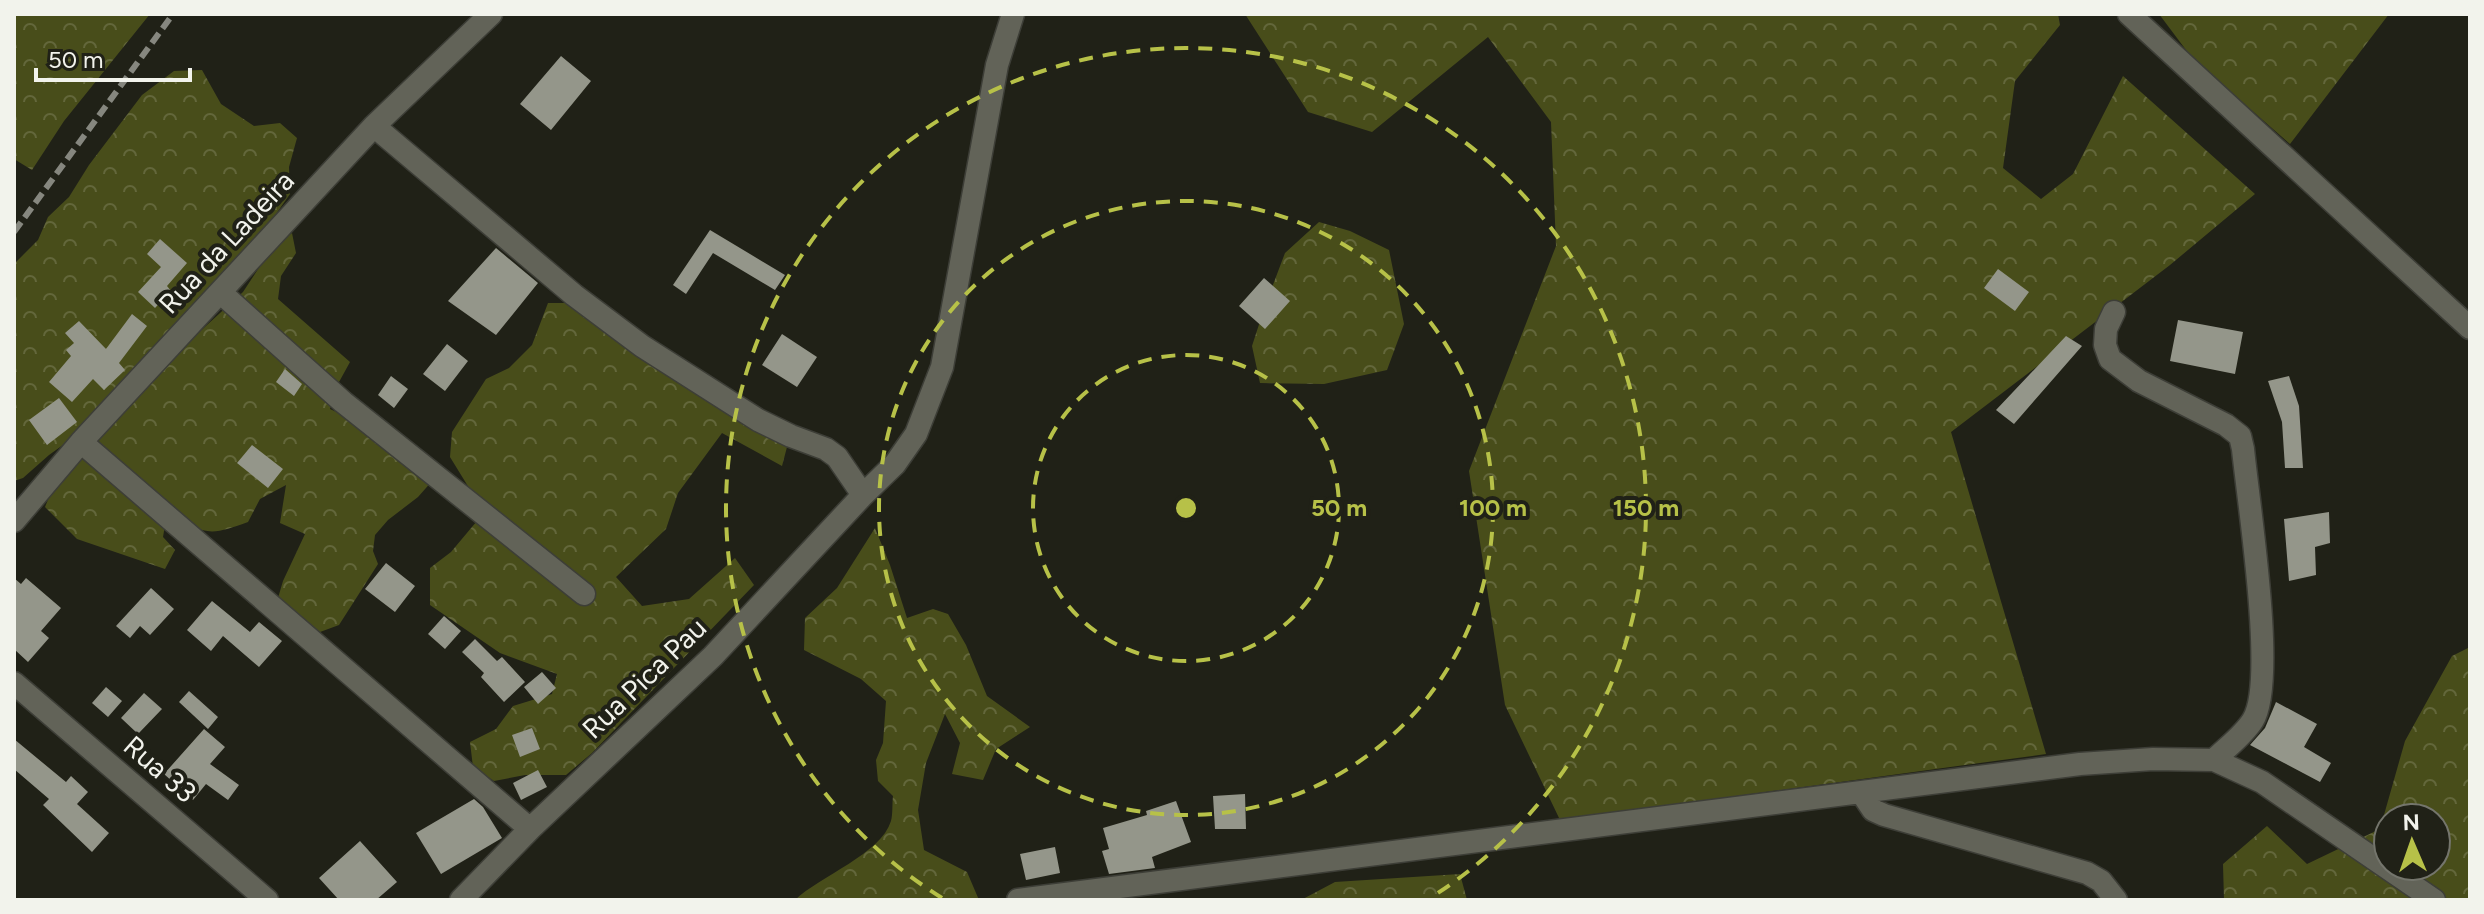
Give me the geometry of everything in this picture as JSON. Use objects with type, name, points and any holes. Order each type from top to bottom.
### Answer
[{"type":"street","name":"Rua da Ladeira","points":[[14,521],[81,442],[374,126],[491,14]]},
{"type":"street","name":"Rua Pica Pau","points":[[461,900],[530,829],[713,656],[895,464],[916,434],[942,367],[997,65],[1013,14]]},
{"type":"street","points":[[2129,14],[2470,328]]},
{"type":"street","points":[[374,126],[574,295],[642,346],[758,420],[826,449],[837,457],[863,495]]},
{"type":"street","points":[[220,292],[343,402],[584,594]]},
{"type":"street","points":[[2114,312],[2106,329],[2105,345],[2110,359],[2139,381],[2226,425],[2240,436],[2243,449],[2264,649],[2262,688],[2254,719],[2214,760]]},
{"type":"street","points":[[81,442],[530,829]]},
{"type":"street","name":"Rua 33","points":[[14,683],[267,900]]},
{"type":"street","points":[[1018,900],[2080,764],[2153,759],[2214,760],[2262,782],[2434,900]]},
{"type":"street","points":[[1861,792],[1873,810],[1884,815],[2087,873],[2101,881],[2116,900]]},
{"type":"green space","points":[[14,14],[150,14],[64,121],[32,170],[14,159]]},
{"type":"green space","points":[[1245,14],[2058,14],[2060,25],[2015,81],[2003,168],[2041,199],[2073,174],[2123,76],[2255,194],[2170,265],[1951,432],[2046,754],[1560,820],[1505,705],[1469,471],[1556,246],[1551,122],[1488,37],[1372,132],[1308,112]]},
{"type":"green space","points":[[2159,14],[2389,14],[2290,144],[2192,58]]},
{"type":"green space","points":[[202,70],[221,104],[254,126],[280,123],[297,138],[289,167],[290,194],[260,237],[159,340],[136,374],[81,432],[23,478],[14,481],[14,264],[38,240],[48,217],[69,197],[142,95],[174,71]]},
{"type":"green space","points":[[1319,222],[1350,231],[1389,250],[1404,324],[1387,370],[1324,384],[1260,383],[1252,346],[1265,306],[1285,253]]},
{"type":"green space","points":[[292,233],[296,253],[281,276],[278,299],[350,362],[330,409],[366,426],[433,480],[375,535],[373,551],[378,564],[339,625],[320,632],[298,619],[278,598],[305,534],[280,523],[286,485],[260,499],[248,522],[217,531],[193,525],[177,509],[165,525],[163,537],[175,550],[165,569],[77,539],[45,507],[54,485],[144,391],[173,356],[243,292],[274,245]]},
{"type":"green space","points":[[548,303],[571,303],[742,422],[787,447],[782,466],[722,433],[678,493],[666,529],[616,577],[642,606],[689,599],[735,558],[754,585],[592,753],[566,775],[525,775],[494,781],[473,767],[470,742],[496,729],[513,706],[552,694],[557,674],[500,653],[430,605],[430,568],[451,552],[477,521],[474,496],[450,457],[452,432],[486,379],[509,368],[532,345]]},
{"type":"green space","points":[[875,528],[907,618],[933,609],[948,614],[966,645],[987,696],[1030,727],[996,749],[983,780],[952,774],[960,743],[945,714],[926,763],[918,810],[924,850],[967,872],[979,900],[795,900],[875,844],[892,818],[893,796],[878,781],[876,760],[883,743],[886,701],[861,679],[804,650],[805,618],[837,588]]},
{"type":"green space","points":[[2470,647],[2470,900],[2224,900],[2223,864],[2267,826],[2307,864],[2372,833],[2372,882],[2452,882],[2452,802],[2388,802],[2405,741],[2452,656]]},
{"type":"green space","points":[[1460,874],[1467,900],[1301,900],[1335,882]]},
{"type":"building","points":[[561,56],[591,81],[551,130],[520,104]]},
{"type":"building","points":[[710,230],[785,275],[775,290],[713,253],[686,294],[673,285]]},
{"type":"building","points":[[160,239],[187,263],[167,286],[171,291],[155,308],[138,292],[161,267],[147,254]]},
{"type":"building","points":[[496,248],[538,283],[496,335],[448,301]]},
{"type":"building","points":[[1998,269],[2029,292],[2015,311],[1984,288]]},
{"type":"building","points":[[1264,278],[1290,301],[1265,329],[1239,306]]},
{"type":"building","points":[[132,314],[147,326],[119,363],[125,370],[104,390],[93,379],[72,402],[49,382],[71,356],[66,350],[74,343],[65,333],[79,321],[106,349]]},
{"type":"building","points":[[2178,320],[2243,332],[2235,374],[2170,361]]},
{"type":"building","points":[[782,334],[817,357],[797,387],[762,365]]},
{"type":"building","points":[[2066,336],[2082,346],[2014,424],[1996,410]]},
{"type":"building","points":[[447,344],[468,361],[445,391],[423,374]]},
{"type":"building","points":[[285,369],[302,384],[294,396],[276,382]]},
{"type":"building","points":[[391,376],[408,389],[394,408],[378,395]]},
{"type":"building","points":[[2289,376],[2299,406],[2303,468],[2285,468],[2282,422],[2268,381]]},
{"type":"building","points":[[59,398],[77,422],[47,445],[29,420]]},
{"type":"building","points":[[252,445],[283,469],[268,488],[237,463]]},
{"type":"building","points":[[2329,512],[2330,543],[2315,547],[2316,575],[2289,581],[2284,519]]},
{"type":"building","points":[[386,563],[415,586],[395,612],[365,589]]},
{"type":"building","points":[[14,578],[21,584],[26,578],[61,608],[41,631],[49,638],[28,662],[14,649]]},
{"type":"building","points":[[151,588],[174,609],[150,635],[140,626],[130,638],[116,626]]},
{"type":"building","points":[[212,601],[250,632],[259,622],[282,641],[259,667],[223,636],[211,651],[187,630]]},
{"type":"building","points":[[444,616],[461,631],[445,649],[428,634]]},
{"type":"building","points":[[475,639],[497,661],[502,657],[525,682],[504,702],[481,677],[484,673],[462,652]]},
{"type":"building","points":[[542,672],[556,688],[538,704],[524,687]]},
{"type":"building","points":[[106,687],[122,701],[108,717],[92,703]]},
{"type":"building","points":[[189,691],[218,717],[208,729],[179,702]]},
{"type":"building","points":[[144,693],[162,709],[138,734],[121,718]]},
{"type":"building","points":[[2276,702],[2317,724],[2304,747],[2331,763],[2320,782],[2250,745],[2265,728]]},
{"type":"building","points":[[532,728],[540,749],[520,757],[512,735]]},
{"type":"building","points":[[204,729],[225,747],[210,764],[239,785],[228,800],[206,784],[193,800],[164,774]]},
{"type":"building","points":[[14,739],[66,782],[71,776],[88,792],[77,804],[109,833],[92,852],[43,805],[49,799],[14,769]]},
{"type":"building","points":[[143,747],[154,758],[143,769],[132,758]]},
{"type":"building","points":[[538,770],[547,787],[521,800],[513,783]]},
{"type":"building","points":[[1245,794],[1246,829],[1215,829],[1213,796]]},
{"type":"building","points":[[474,799],[483,807],[502,838],[441,874],[416,833]]},
{"type":"building","points":[[1176,801],[1191,842],[1152,857],[1155,868],[1109,874],[1102,851],[1109,849],[1103,828],[1147,815],[1146,811]]},
{"type":"building","points":[[360,841],[397,882],[376,900],[339,900],[319,878]]},
{"type":"building","points":[[1055,847],[1060,873],[1026,880],[1020,854]]},
{"type":"railway","points":[[14,232],[173,14]]}]
